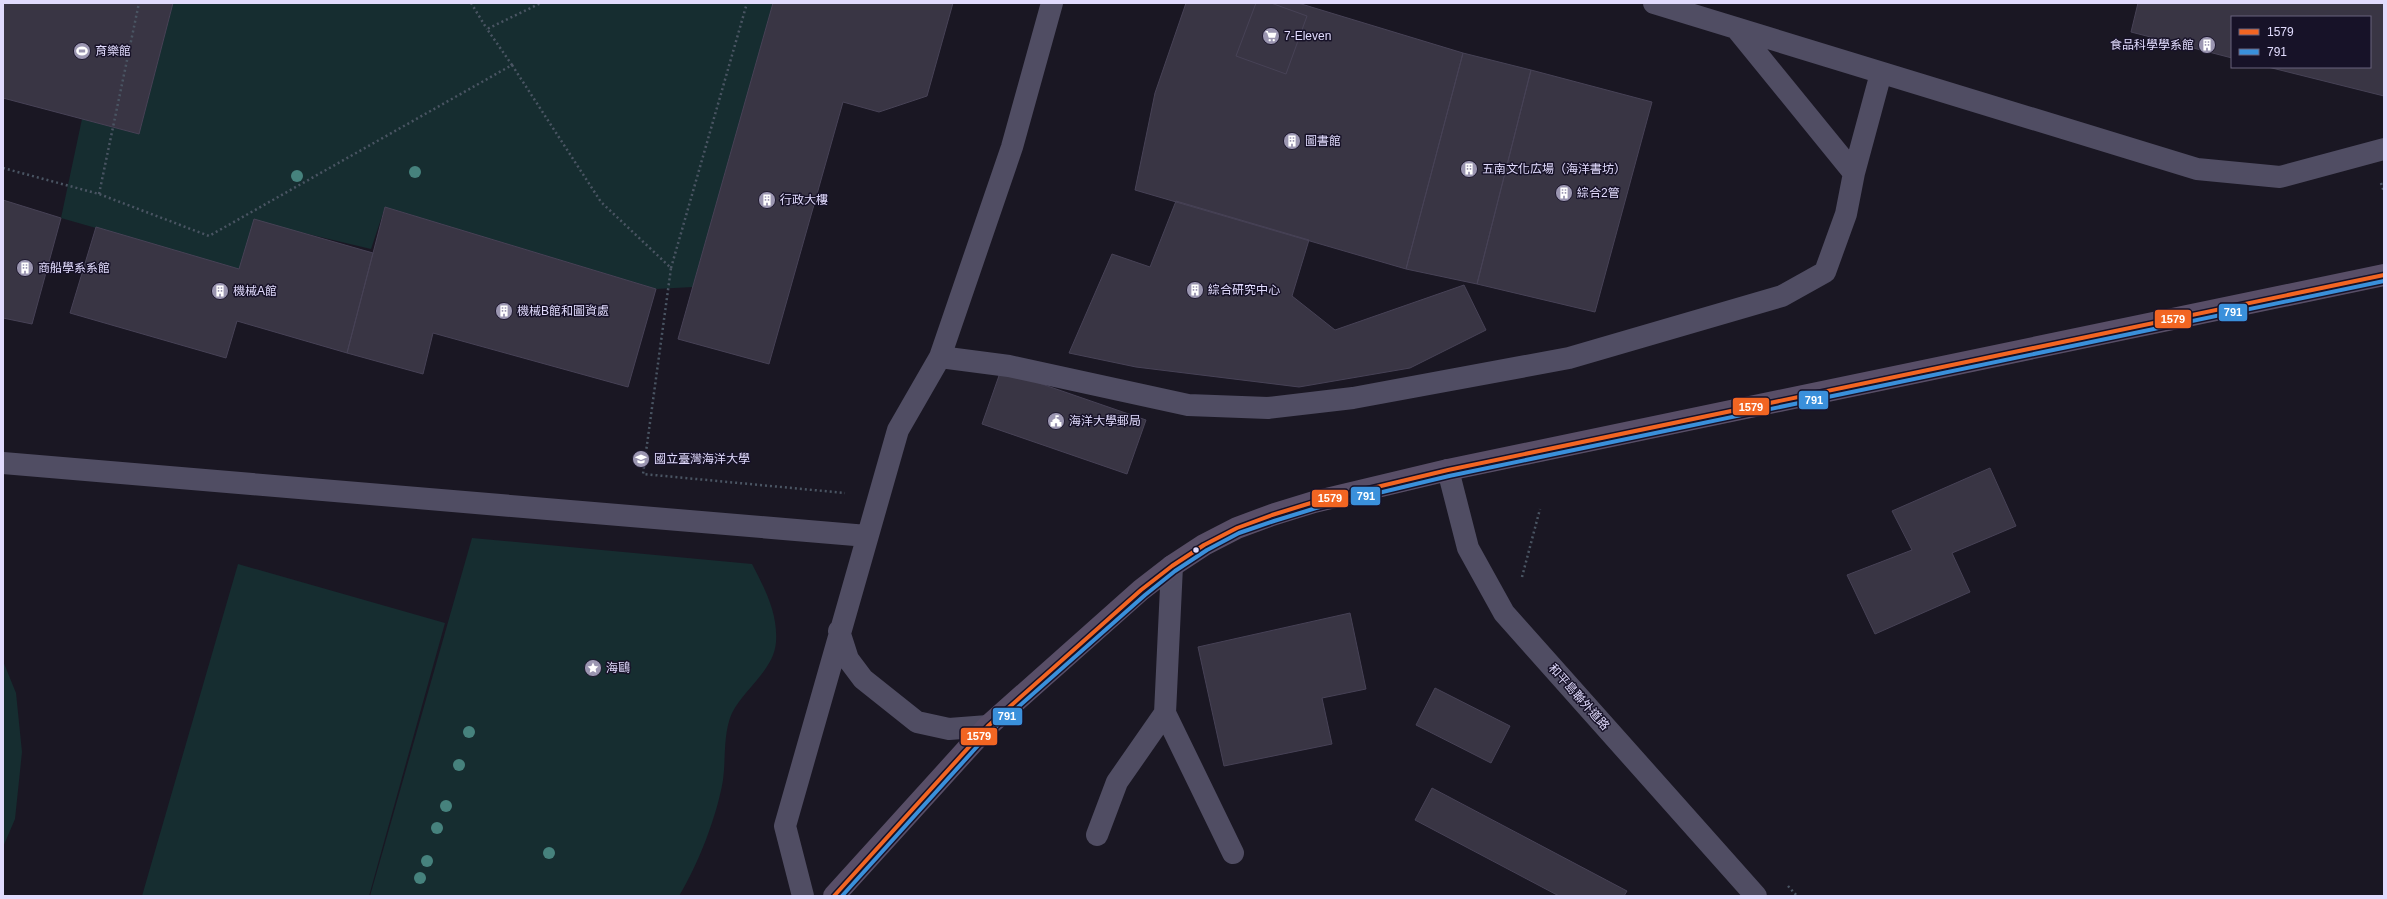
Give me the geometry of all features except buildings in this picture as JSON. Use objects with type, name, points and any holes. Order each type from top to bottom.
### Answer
[{"type":"main road","points":[[834,896],[988,726],[1141,590],[1172,566],[1217,538],[1272,515],[1314,502],[1448,470],[2384,275]]},
{"type":"street","points":[[803,896],[785,826],[839,631],[898,430],[940,357],[1012,147],[1052,3]]},
{"type":"street","points":[[1654,3],[2197,169],[2280,177],[2384,149]]},
{"type":"street","points":[[1736,28],[1854,173]]},
{"type":"street","points":[[940,357],[1009,366],[1188,405],[1268,408],[1353,398],[1569,358],[1782,296],[1824,272],[1846,214],[1854,173],[1881,73]]},
{"type":"street","points":[[3,463],[867,536]]},
{"type":"street","name":"和平島聯外道路","points":[[1448,470],[1468,548],[1504,613],[1756,896]]},
{"type":"street","points":[[1172,566],[1165,713],[1233,853]]},
{"type":"street","points":[[839,631],[848,659],[863,679],[917,722],[949,729],[988,726]]},
{"type":"street","points":[[1097,835],[1117,782],[1165,713]]},
{"type":"path","points":[[99,194],[138,3]]},
{"type":"path","points":[[471,3],[601,202],[671,268]]},
{"type":"path","points":[[487,29],[542,3]]},
{"type":"path","points":[[747,3],[671,268],[643,474],[878,497]]},
{"type":"path","points":[[3,168],[99,194],[209,236],[512,65]]},
{"type":"green space","points":[[173,3],[773,3],[693,287],[656,289],[385,207],[371,249],[257,222],[239,269],[61,218],[82,119],[139,134]]},
{"type":"green space","points":[[472,538],[752,564],[766,592],[773,611],[776,631],[774,652],[770,662],[737,704],[732,713],[727,729],[723,780],[716,809],[700,855],[679,896],[370,896]]},
{"type":"green space","points":[[238,564],[445,623],[369,896],[142,896]]},
{"type":"green space","points":[[3,661],[16,693],[22,752],[15,819],[3,847]]},
{"type":"transit line","name":"1579","points":[[834,896],[988,726],[1141,590],[1172,566],[1204,545],[1237,528],[1314,502],[1448,470],[2384,275]]},
{"type":"transit line","name":"791","points":[[842,896],[992,730],[1145,595],[1175,571],[1207,550],[1239,533],[1316,508],[1449,476],[2384,281]]},
{"type":"place","name":"7-Eleven","points":[[1271,36]]},
{"type":"place","name":"食品科學學系館","points":[[2207,45]]},
{"type":"place","name":"育樂館","points":[[82,51]]},
{"type":"place","name":"圖書館","points":[[1292,141]]},
{"type":"place","name":"五南文化広場（海洋書坊）","points":[[1469,169]]},
{"type":"place","name":"綜合2管","points":[[1564,193]]},
{"type":"place","name":"行政大樓","points":[[767,200]]},
{"type":"place","name":"商船學系系館","points":[[25,268]]},
{"type":"place","name":"綜合研究中心","points":[[1195,290]]},
{"type":"place","name":"機械A館","points":[[220,291]]},
{"type":"place","name":"機械B館和圖資處","points":[[504,311]]},
{"type":"place","name":"海洋大學郵局","points":[[1056,421]]},
{"type":"place","name":"國立臺灣海洋大學","points":[[641,459]]},
{"type":"place","name":"海鷗","points":[[593,668]]}]
